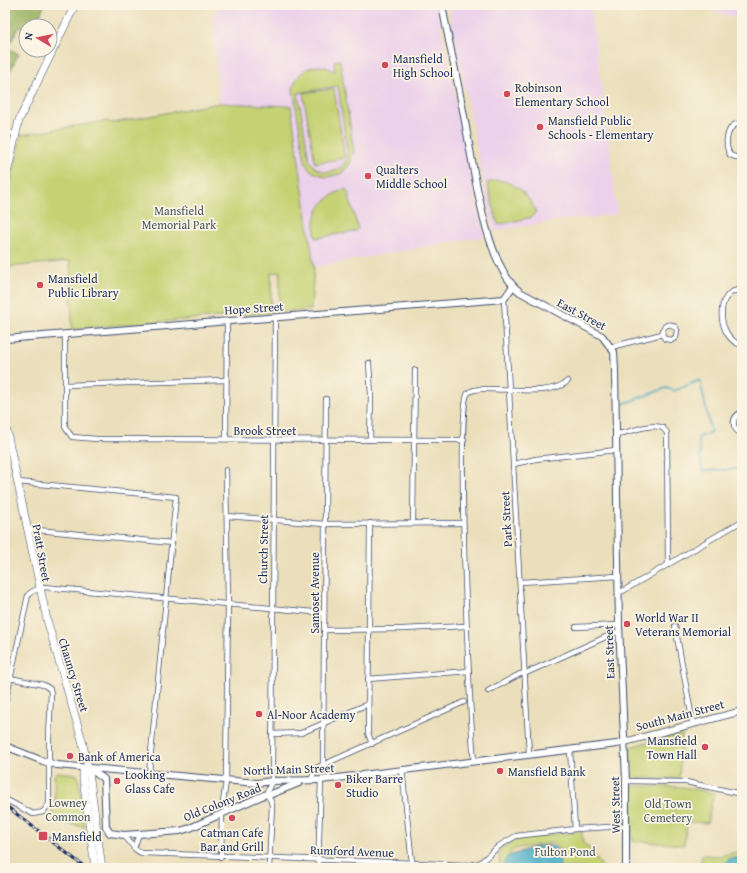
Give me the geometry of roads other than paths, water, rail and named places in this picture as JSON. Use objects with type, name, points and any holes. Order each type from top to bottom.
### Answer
[{"type":"main road","points":[[5,183],[15,134],[25,105],[75,5]]},
{"type":"main road","name":"East Street","points":[[442,5],[479,196],[495,253],[504,274],[513,286],[542,305],[597,333],[607,340],[611,347],[615,369],[618,592],[624,742]]},
{"type":"main road","points":[[504,299],[513,286]]},
{"type":"main road","name":"Hope Street","points":[[5,339],[504,299]]},
{"type":"main road","name":"Pratt Street","points":[[5,423],[39,588]]},
{"type":"main road","name":"Chauncy Street","points":[[39,588],[47,622],[82,740],[102,868]]},
{"type":"main road","name":"South Main Street","points":[[624,742],[742,711]]},
{"type":"main road","name":"North Main Street","points":[[5,746],[49,764],[257,783],[272,781],[321,780],[624,742]]},
{"type":"main road","name":"West Street","points":[[624,742],[626,781],[626,868]]},
{"type":"main road","points":[[87,767],[100,774],[104,779],[106,827],[113,834],[124,835]]},
{"type":"main road","name":"Chauncy Street","points":[[87,767],[83,770],[95,868]]},
{"type":"main road","points":[[104,779],[110,772],[119,770]]},
{"type":"main road","name":"Old Colony Road","points":[[124,835],[180,831],[266,794],[269,795],[293,785],[311,780]]},
{"type":"main road","points":[[257,783],[263,787],[266,794]]},
{"type":"street","points":[[742,124],[733,126],[728,134],[726,142],[730,155],[742,157],[742,168]]},
{"type":"street","points":[[5,131],[15,134]]},
{"type":"street","points":[[742,290],[733,290],[728,295],[724,302],[722,314],[728,338],[742,346]]},
{"type":"street","name":"Park Street","points":[[504,299],[526,673],[529,754]]},
{"type":"street","name":"Church Street","points":[[272,781],[275,318]]},
{"type":"street","points":[[226,439],[227,321]]},
{"type":"street","points":[[65,334],[65,385],[226,380]]},
{"type":"street","points":[[611,347],[662,334]]},
{"type":"street","points":[[369,363],[371,395],[370,440]]},
{"type":"street","points":[[412,523],[415,440],[415,370]]},
{"type":"street","points":[[474,761],[466,626],[463,523],[464,414],[468,393],[476,390],[510,391],[557,388],[568,381]]},
{"type":"street","name":"Brook Street","points":[[65,385],[65,427],[68,434],[75,438],[464,440]]},
{"type":"street","name":"Samoset Avenue","points":[[323,765],[326,399]]},
{"type":"street","points":[[742,412],[735,417],[734,423],[735,430],[742,434]]},
{"type":"street","points":[[616,434],[631,432],[652,425],[663,428],[667,433],[668,565]]},
{"type":"street","points":[[514,464],[557,456],[616,450]]},
{"type":"street","points":[[221,857],[224,813],[223,803],[226,781],[228,603],[226,470]]},
{"type":"street","points":[[18,482],[176,497],[149,773]]},
{"type":"street","points":[[227,516],[324,524],[463,523]]},
{"type":"street","points":[[618,592],[624,591],[742,521]]},
{"type":"street","points":[[370,523],[368,733],[372,744]]},
{"type":"street","points":[[27,529],[172,543]]},
{"type":"street","points":[[520,582],[618,576]]},
{"type":"street","points":[[39,588],[44,587],[228,603],[324,613]]},
{"type":"street","name":"Pratt Street","points":[[5,704],[8,677],[28,595],[31,591],[39,588]]},
{"type":"street","points":[[324,630],[368,630],[466,626]]},
{"type":"street","points":[[675,626],[693,724]]},
{"type":"street","points":[[576,627],[619,628]]},
{"type":"street","points":[[488,691],[520,674],[526,673],[619,628]]},
{"type":"street","points":[[368,679],[469,671]]},
{"type":"street","points":[[5,799],[29,813],[38,814],[47,808],[50,798],[50,689],[44,685],[8,677]]},
{"type":"street","points":[[311,780],[316,768],[464,702]]},
{"type":"street","points":[[272,734],[301,733],[368,704]]},
{"type":"street","points":[[570,749],[575,828]]},
{"type":"street","points":[[402,770],[412,863]]},
{"type":"street","points":[[318,868],[321,780]]},
{"type":"street","points":[[269,868],[272,805],[266,794],[272,781]]},
{"type":"street","points":[[626,781],[686,782],[742,794]]},
{"type":"street","name":"Rumford Avenue","points":[[134,848],[141,853],[221,857],[476,864],[480,863],[499,846],[516,836],[575,828],[626,826]]},
{"type":"street","points":[[134,848],[139,834]]},
{"type":"street","points":[[124,835],[134,848]]},
{"type":"water","name":"Fulton Pond","points":[[545,846],[555,847],[559,853],[560,868],[506,868],[504,863],[507,857],[531,848]]},
{"type":"water","points":[[731,858],[742,859],[742,868],[724,868],[726,862]]},
{"type":"waterway","points":[[623,404],[666,388],[674,391],[700,380],[711,432],[698,438],[702,471],[742,469]]},
{"type":"railway","points":[[5,805],[86,868]]},
{"type":"place","name":"Mansfield High School","points":[[385,65]]},
{"type":"place","name":"Robinson Elementary School","points":[[507,94]]},
{"type":"place","name":"Mansfield Public Schools - Elementary","points":[[540,127]]},
{"type":"place","name":"Qualters Middle School","points":[[368,176]]},
{"type":"place","name":"Mansfield Public Library","points":[[40,285]]},
{"type":"place","name":"World War II Veterans Memorial","points":[[627,624]]},
{"type":"place","name":"Al-Noor Academy","points":[[259,714]]},
{"type":"place","name":"Mansfield Town Hall","points":[[705,747]]},
{"type":"place","name":"Bank of America","points":[[70,756]]},
{"type":"place","name":"Mansfield Bank","points":[[500,771]]},
{"type":"place","name":"Looking Glass Cafe","points":[[117,781]]},
{"type":"place","name":"Biker Barre Studio","points":[[338,785]]},
{"type":"place","name":"Catman Cafe Bar and Grill","points":[[232,818]]},
{"type":"place","name":"Mansfield","points":[[43,836]]},
{"type":"park label","name":"Mansfield Memorial Park","points":[[179,217]]},
{"type":"park label","name":"Lowney Common","points":[[68,809]]},
{"type":"park label","name":"Old Town Cemetery","points":[[668,810]]}]
